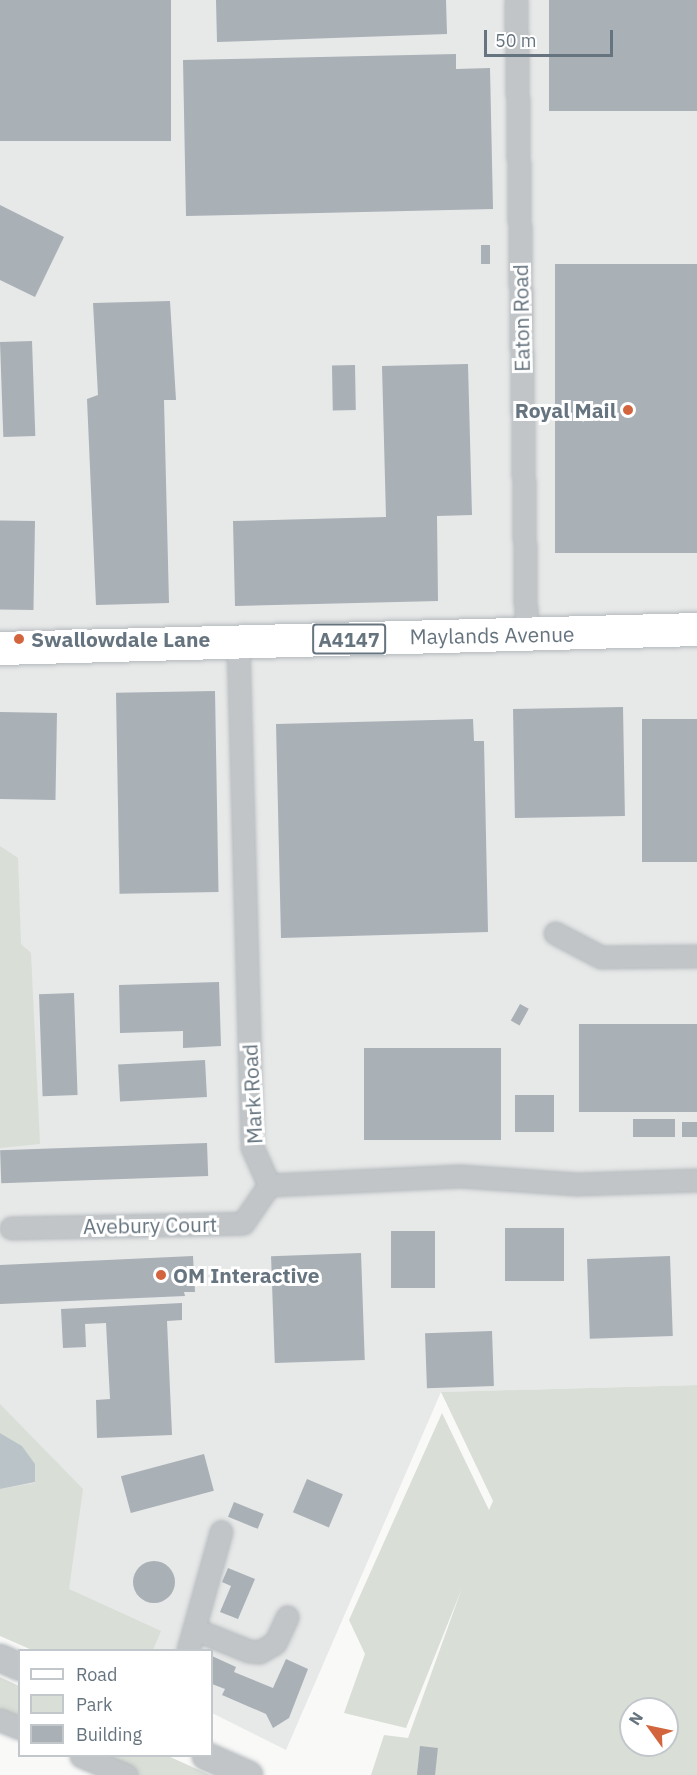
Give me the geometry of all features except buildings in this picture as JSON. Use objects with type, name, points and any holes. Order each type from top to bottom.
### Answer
[{"type":"main road","name":"Maylands Avenue","points":[[0,648],[526,636],[697,629]]},
{"type":"street","name":"Eaton Road","points":[[516,0],[526,636]]},
{"type":"street","name":"Mark Road","points":[[238,643],[252,1147],[269,1185]]},
{"type":"street","points":[[555,933],[601,957],[697,956]]},
{"type":"street","points":[[269,1185],[460,1176],[577,1184],[697,1180]]},
{"type":"street","name":"Avebury Court","points":[[11,1228],[243,1222],[269,1185]]},
{"type":"street","points":[[188,1649],[221,1532]]},
{"type":"street","points":[[194,1629],[249,1651],[259,1652],[275,1643],[287,1617]]},
{"type":"street","points":[[0,1658],[18,1666]]},
{"type":"street","points":[[0,1720],[18,1727]]},
{"type":"street","points":[[86,1757],[126,1775]]},
{"type":"street","points":[[210,1757],[247,1775]]},
{"type":"shaded area","points":[[0,0],[697,0],[697,1385],[441,1392],[286,1750],[213,1714],[213,1649],[82,1649],[0,1609]]},
{"type":"shaded area","points":[[0,1433],[22,1446],[35,1464],[35,1482],[0,1489]]},
{"type":"green space","points":[[0,846],[18,858],[21,944],[31,953],[40,1144],[0,1148]]},
{"type":"green space","points":[[697,1385],[697,1775],[371,1775],[384,1735],[408,1738],[462,1588],[406,1728],[344,1713],[365,1654],[349,1620],[442,1413],[489,1510],[493,1501],[441,1392]]},
{"type":"green space","points":[[0,1404],[83,1489],[69,1589],[161,1631],[153,1649],[30,1649],[0,1636],[0,1489],[35,1483],[35,1465],[22,1446],[0,1433]]},
{"type":"green space","points":[[0,1677],[18,1686],[18,1733],[0,1724]]},
{"type":"green space","points":[[72,1757],[170,1757],[210,1775],[113,1775]]},
{"type":"place","name":"Royal Mail","points":[[628,410]]},
{"type":"place","name":"Swallowdale Lane","points":[[19,639]]},
{"type":"place","name":"OM Interactive","points":[[161,1275]]}]
